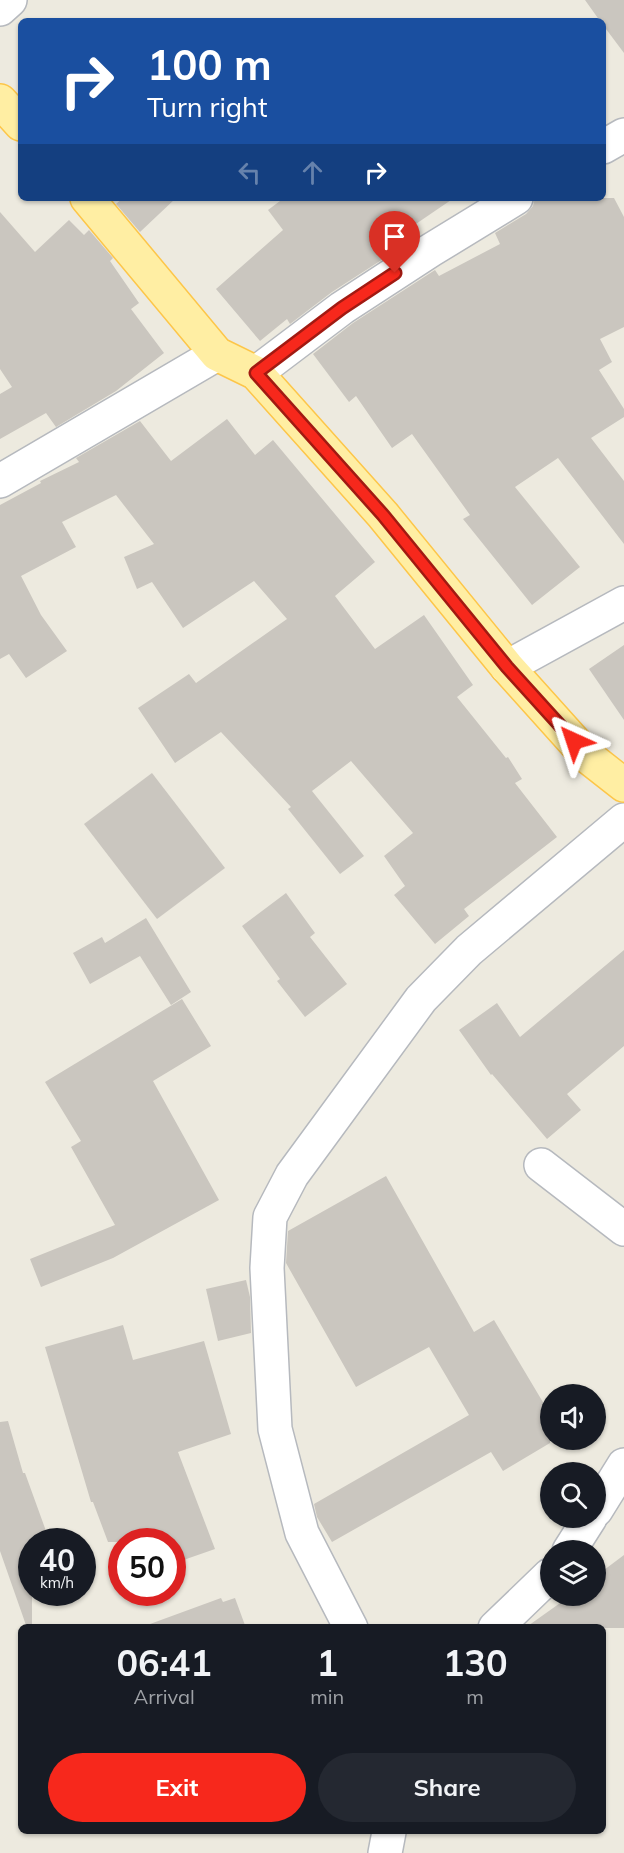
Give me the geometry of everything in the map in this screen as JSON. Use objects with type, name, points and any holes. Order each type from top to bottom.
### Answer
[{"type":"main road","points":[[0,101],[18,121]]},
{"type":"main road","points":[[89,201],[216,354],[256,373],[383,515],[507,667],[588,756],[624,785]]},
{"type":"street","points":[[0,9],[10,0]]},
{"type":"street","points":[[606,145],[624,135]]},
{"type":"street","points":[[256,373],[342,308],[511,201]]},
{"type":"street","points":[[0,481],[216,354]]},
{"type":"street","points":[[507,667],[624,603]]},
{"type":"street","points":[[349,1624],[302,1533],[274,1429],[267,1268],[270,1217],[292,1175],[421,999],[469,950],[624,820]]},
{"type":"street","points":[[541,1165],[624,1229]]},
{"type":"street","points":[[606,1494],[624,1465]]},
{"type":"street","points":[[499,1624],[540,1585]]},
{"type":"street","points":[[385,1853],[389,1834]]},
{"type":"building","points":[[585,0],[624,0],[624,53],[606,29],[606,18],[598,18]]},
{"type":"building","points":[[606,198],[614,198],[624,217],[624,327],[600,339],[612,362],[599,370],[624,409],[624,417],[591,438],[624,481],[624,544],[558,458],[515,487],[580,567],[532,605],[463,519],[470,515],[412,434],[392,448],[356,396],[349,402],[313,354],[353,323],[435,270],[439,276],[500,244],[495,233],[526,214],[534,201],[606,201]]},
{"type":"building","points":[[120,201],[173,201],[140,232],[116,204]]},
{"type":"building","points":[[280,201],[450,201],[407,230],[414,239],[332,292],[290,324],[287,319],[260,341],[216,289],[283,230],[268,210]]},
{"type":"building","points":[[0,212],[35,252],[69,220],[84,235],[89,230],[113,258],[110,261],[139,303],[131,309],[164,353],[116,391],[56,427],[46,413],[0,439],[0,394],[12,387],[0,369]]},
{"type":"building","points":[[227,419],[255,455],[273,440],[375,562],[335,596],[375,649],[424,615],[473,685],[457,697],[506,758],[508,757],[522,779],[515,783],[557,837],[464,909],[469,916],[435,944],[394,895],[405,886],[384,856],[413,833],[351,761],[312,791],[364,856],[340,874],[288,809],[291,807],[221,732],[175,763],[138,708],[189,674],[196,683],[287,619],[254,581],[183,628],[152,582],[137,589],[124,557],[154,544],[116,495],[62,522],[76,547],[21,576],[41,615],[67,651],[26,678],[9,654],[0,659],[0,505],[41,483],[40,481],[79,462],[76,458],[140,421],[171,461]]},
{"type":"building","points":[[624,645],[624,720],[589,669]]},
{"type":"building","points":[[152,773],[225,868],[157,919],[84,824]]},
{"type":"building","points":[[286,893],[315,933],[310,937],[347,984],[305,1017],[277,981],[280,979],[242,926]]},
{"type":"building","points":[[146,918],[191,992],[171,1005],[140,956],[90,984],[73,953],[102,937],[105,943]]},
{"type":"building","points":[[624,950],[624,1046],[567,1094],[581,1110],[547,1139],[491,1075],[459,1030],[497,1003],[520,1037]]},
{"type":"building","points":[[182,999],[211,1046],[153,1081],[219,1200],[113,1258],[41,1287],[30,1259],[115,1225],[71,1147],[81,1141],[45,1082]]},
{"type":"building","points":[[386,1176],[474,1332],[494,1320],[540,1397],[540,1449],[503,1471],[491,1452],[332,1542],[317,1517],[314,1504],[469,1415],[429,1347],[356,1387],[286,1263],[288,1231]]},
{"type":"building","points":[[246,1280],[250,1297],[251,1333],[218,1341],[206,1289]]},
{"type":"building","points":[[123,1325],[133,1360],[204,1341],[231,1434],[178,1452],[215,1549],[186,1559],[186,1528],[108,1528],[108,1542],[93,1502],[91,1502],[45,1347]]},
{"type":"building","points":[[8,1421],[23,1473],[25,1473],[45,1528],[18,1528],[18,1602],[0,1551],[0,1422]]},
{"type":"building","points":[[624,1555],[624,1628],[606,1628],[606,1624],[531,1624],[556,1606],[606,1606],[606,1568]]},
{"type":"building","points":[[221,1598],[223,1602],[235,1598],[245,1624],[150,1624]]},
{"type":"building","points":[[19,1606],[32,1606],[32,1624],[26,1624]]},
{"type":"route","points":[[395,273],[342,308],[256,373],[383,515],[507,667],[574,741]]}]
